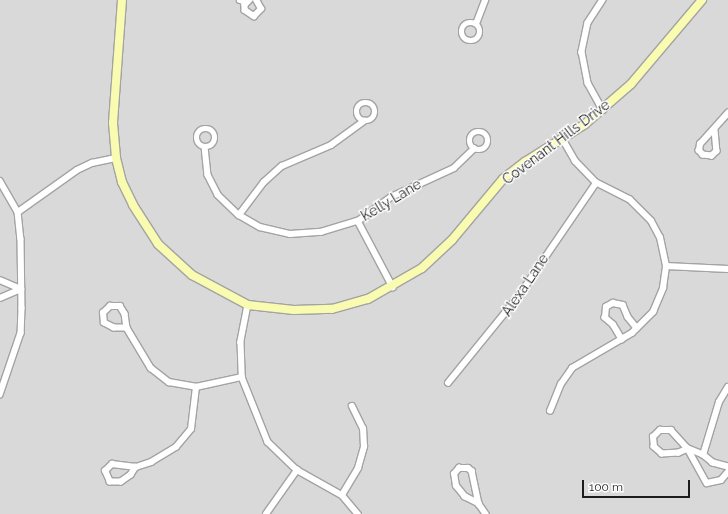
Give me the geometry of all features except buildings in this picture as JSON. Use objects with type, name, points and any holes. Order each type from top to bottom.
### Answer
[{"type":"street","name":"Covenant Hills Drive","points":[[122,0],[113,123],[116,158],[122,182],[133,205],[158,244],[192,275],[248,305],[294,310],[332,310],[368,299],[393,287],[422,268],[452,240],[504,179],[525,162],[563,140],[603,110],[631,84],[702,0]]},
{"type":"street","points":[[240,0],[248,1],[246,13],[254,16],[261,9],[256,0]]},
{"type":"street","points":[[476,24],[485,0]]},
{"type":"street","points":[[603,0],[588,23],[582,52],[588,83],[603,110]]},
{"type":"street","points":[[715,130],[717,151],[712,156],[703,155],[699,151],[700,144],[715,130],[728,113]]},
{"type":"street","points":[[239,215],[264,182],[282,166],[331,145],[364,121]]},
{"type":"street","points":[[550,411],[561,384],[572,368],[622,340],[637,328],[657,305],[663,288],[666,266],[660,238],[651,221],[630,200],[596,183],[575,161],[563,140]]},
{"type":"street","name":"Kelly Lane","points":[[205,147],[208,175],[218,195],[239,215],[260,227],[290,234],[321,232],[358,221],[392,197],[454,168],[474,149]]},
{"type":"street","points":[[18,212],[77,170],[105,159],[116,158]]},
{"type":"street","points":[[0,181],[18,212],[21,239],[21,333],[0,395]]},
{"type":"street","name":"Alexa Lane","points":[[448,383],[518,298],[596,183]]},
{"type":"street","points":[[358,221],[393,287]]},
{"type":"street","points":[[666,266],[728,269]]},
{"type":"street","points":[[0,280],[21,289]]},
{"type":"street","points":[[0,298],[21,289]]},
{"type":"street","points":[[622,340],[613,325],[605,318],[606,307],[613,303],[623,305],[628,316],[637,328]]},
{"type":"street","points":[[248,305],[241,342],[242,377],[268,442],[297,470],[342,495],[358,514]]},
{"type":"street","points":[[127,328],[114,328],[104,323],[103,313],[110,306],[120,306],[125,314],[127,328],[151,368],[169,382],[196,387],[242,377]]},
{"type":"street","points":[[136,467],[132,475],[121,482],[110,482],[105,472],[112,464],[136,467],[151,462],[176,447],[191,429],[196,387]]},
{"type":"street","points":[[703,454],[719,402],[728,387]]},
{"type":"street","points":[[342,495],[358,468],[364,447],[363,429],[352,406]]},
{"type":"street","points":[[728,467],[713,463],[703,454],[688,449],[679,453],[662,454],[654,447],[653,437],[660,430],[671,430],[688,449],[707,483],[721,480],[728,472]]},
{"type":"street","points":[[479,504],[465,497],[456,486],[454,474],[459,468],[468,468],[474,474],[479,504],[486,514]]},
{"type":"street","points":[[266,514],[297,470]]},
{"type":"shaded area","points":[[0,0],[728,0],[728,514],[0,514]]}]
